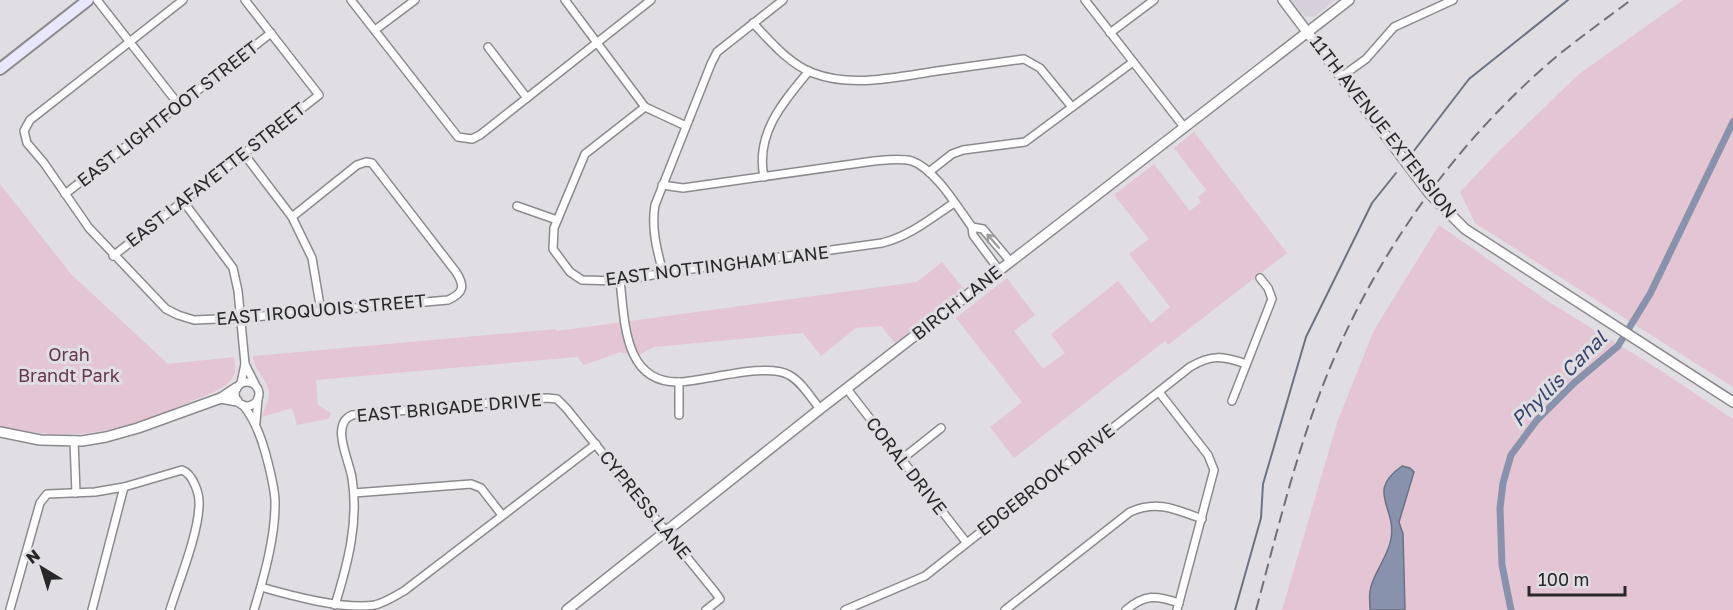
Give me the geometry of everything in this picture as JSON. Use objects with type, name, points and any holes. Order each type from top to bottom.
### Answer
[{"type":"main road","points":[[0,69],[88,0]]},
{"type":"street","points":[[97,0],[179,105]]},
{"type":"street","points":[[114,256],[88,228],[44,163],[27,143],[24,132],[30,120],[183,0]]},
{"type":"street","points":[[244,0],[271,33]]},
{"type":"street","points":[[351,0],[458,137],[470,139],[480,135],[651,0]]},
{"type":"street","points":[[375,30],[415,0]]},
{"type":"street","points":[[565,0],[645,107],[686,126]]},
{"type":"street","points":[[635,0],[641,8]]},
{"type":"street","points":[[663,273],[656,247],[653,219],[655,205],[717,52],[783,0]]},
{"type":"street","points":[[1085,0],[1184,127]]},
{"type":"street","points":[[1110,33],[1154,0]]},
{"type":"street","name":"11TH AVENUE EXTENSION","points":[[1283,0],[1429,193],[1453,219],[1465,229],[1733,402]]},
{"type":"street","name":"BIRCH LANE","points":[[567,610],[820,409],[1349,0]]},
{"type":"street","points":[[1341,77],[1366,58],[1394,27],[1453,0]]},
{"type":"street","points":[[753,23],[787,56],[809,71],[836,79],[868,80],[1024,59],[1040,68],[1072,107]]},
{"type":"street","name":"EAST LAFAYETTE STREET","points":[[114,256],[319,95],[271,33]]},
{"type":"street","name":"EAST LIGHTFOOT STREET","points":[[65,194],[271,33]]},
{"type":"street","points":[[488,47],[527,98]]},
{"type":"street","points":[[929,172],[952,154],[963,150],[1025,142],[1133,62]]},
{"type":"street","points":[[764,177],[762,153],[768,131],[786,98],[809,71]]},
{"type":"street","name":"EAST NOTTINGHAM LANE","points":[[645,107],[585,154],[554,228],[553,249],[570,272],[582,280],[620,281],[882,243],[917,230],[954,203]]},
{"type":"street","points":[[244,154],[292,217],[312,258],[321,311]]},
{"type":"street","points":[[662,185],[683,188],[899,159],[913,162],[929,172],[954,203],[972,227],[973,235],[999,270]]},
{"type":"street","name":"EAST IROQUOIS STREET","points":[[114,256],[166,309],[194,320],[448,300],[461,290],[462,281],[456,272],[372,164],[366,162],[357,165],[292,217]]},
{"type":"street","points":[[183,201],[233,268],[245,364],[259,391],[256,422],[271,475],[275,500],[274,521],[254,610]]},
{"type":"street","points":[[517,206],[557,220]]},
{"type":"street","points":[[972,227],[983,229],[1011,261]]},
{"type":"street","points":[[1232,401],[1272,299],[1268,288],[1260,278]]},
{"type":"street","points":[[620,281],[629,346],[634,357],[652,375],[678,382],[759,371],[784,372],[798,382],[820,409]]},
{"type":"street","name":"EDGEBROOK DRIVE","points":[[844,610],[925,576],[1190,367],[1207,358],[1227,359],[1246,364]]},
{"type":"street","points":[[245,364],[235,395],[256,422]]},
{"type":"street","points":[[0,432],[40,440],[74,440],[106,436],[138,428],[221,398],[248,381],[255,384]]},
{"type":"street","points":[[678,382],[679,415]]},
{"type":"street","name":"CORAL DRIVE","points":[[847,389],[966,542]]},
{"type":"street","points":[[1126,610],[1136,602],[1150,597],[1165,599],[1178,607],[1212,485],[1214,470],[1212,462],[1159,392]]},
{"type":"street","points":[[221,398],[254,404],[258,398]]},
{"type":"street","name":"EAST BRIGADE DRIVE","points":[[354,494],[341,432],[343,422],[352,415],[557,399]]},
{"type":"street","name":"CYPRESS LANE","points":[[557,399],[668,531],[720,599],[706,610]]},
{"type":"street","points":[[902,459],[941,428]]},
{"type":"street","points":[[74,440],[76,493]]},
{"type":"street","points":[[261,587],[335,605],[364,607],[389,600],[404,591],[596,444]]},
{"type":"street","points":[[8,609],[40,503],[47,494],[124,487],[176,470],[186,471],[193,481],[200,502],[198,519],[170,610]]},
{"type":"street","points":[[335,605],[353,534],[354,494],[471,484],[480,488],[502,515]]},
{"type":"street","points":[[92,610],[124,487]]},
{"type":"street","points":[[1005,610],[1130,512],[1153,505],[1186,512],[1202,519]]},
{"type":"shaded area","points":[[1291,0],[1335,0],[1314,17],[1304,16]]},
{"type":"green space","points":[[1683,0],[1733,0],[1733,387],[1475,223],[1460,192],[1579,74]]},
{"type":"green space","points":[[1194,132],[1287,253],[1168,345],[1165,341],[1014,458],[990,427],[1022,402],[956,318],[1007,278],[1035,315],[1014,331],[1043,369],[1065,353],[1051,334],[1118,281],[1151,323],[1170,307],[1129,254],[1149,239],[1114,195],[1154,164],[1190,211],[1201,202],[1198,197],[1206,190],[1174,148]]},
{"type":"green space","name":"Orah Brandt Park","points":[[0,184],[71,274],[168,364],[234,357],[235,371],[229,382],[218,390],[121,427],[75,434],[51,434],[0,426]]},
{"type":"green space","points":[[1439,225],[1549,302],[1660,370],[1733,419],[1733,610],[1282,610],[1338,420],[1374,330]]},
{"type":"green space","points":[[942,262],[964,289],[895,343],[881,326],[856,328],[821,356],[803,333],[654,347],[637,356],[620,352],[584,365],[577,357],[316,380],[318,405],[331,413],[328,419],[297,425],[292,408],[262,417],[269,393],[253,356],[556,329],[557,331],[917,282]]},
{"type":"water","points":[[1402,466],[1414,472],[1399,522],[1403,534],[1405,610],[1370,610],[1371,585],[1391,539],[1392,528],[1384,492],[1391,475]]},
{"type":"waterway","points":[[1413,152],[1469,79],[1568,0]]},
{"type":"waterway","name":"Phyllis Canal","points":[[1511,610],[1502,565],[1500,508],[1503,483],[1511,455],[1537,420],[1574,383],[1618,346],[1650,294],[1733,122]]},
{"type":"waterway","points":[[1235,610],[1261,518],[1263,484],[1306,337],[1372,203],[1396,173]]},
{"type":"railway","points":[[1256,610],[1292,479],[1317,401],[1360,303],[1387,256],[1449,167],[1484,126],[1562,52],[1631,0]]}]
